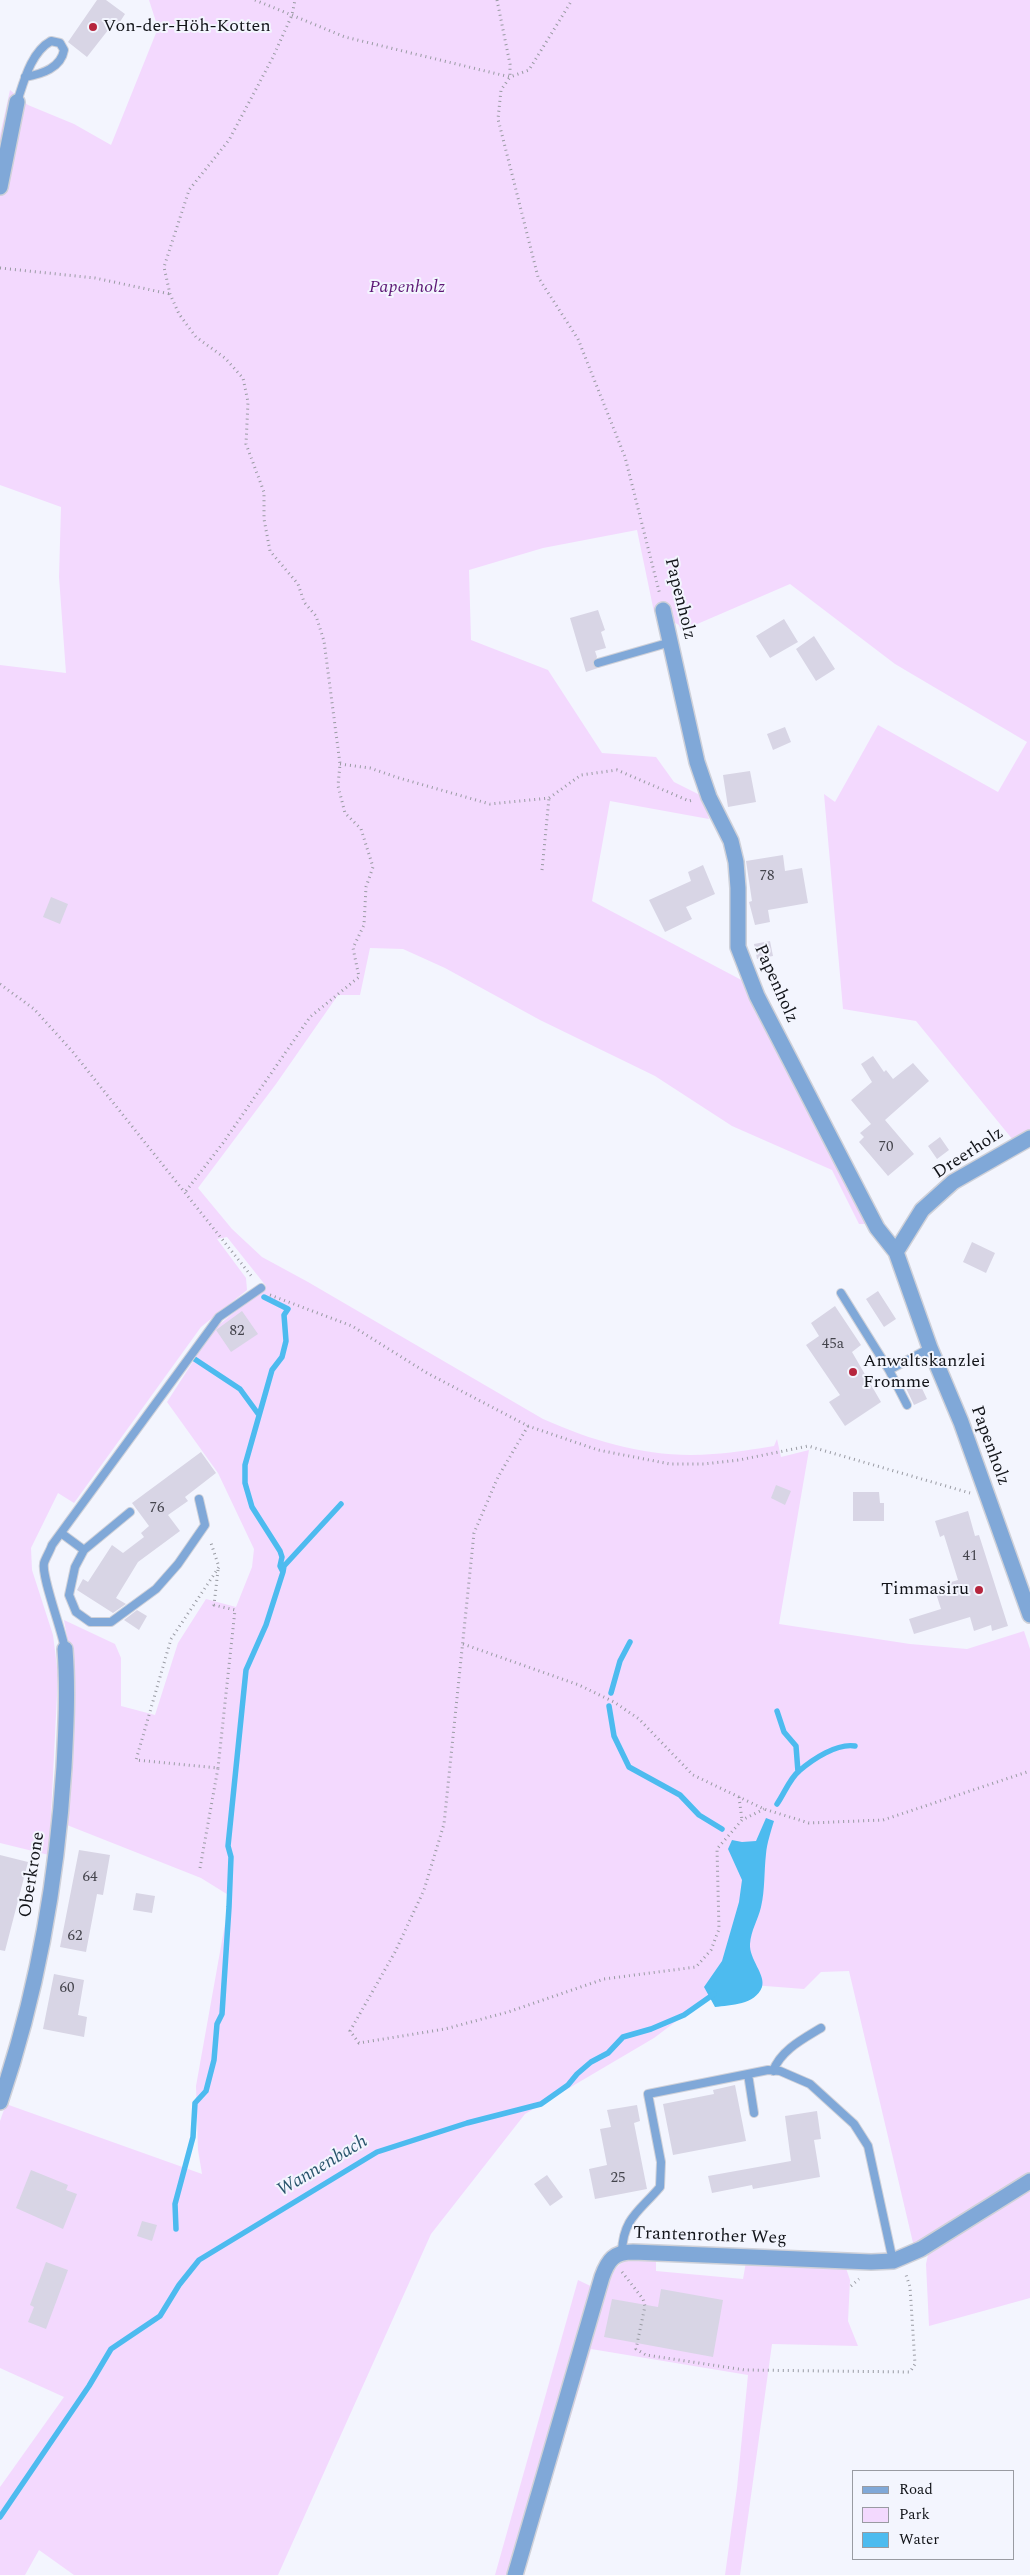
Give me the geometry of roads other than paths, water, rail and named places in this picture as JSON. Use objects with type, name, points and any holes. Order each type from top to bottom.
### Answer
[{"type":"street","points":[[0,187],[17,102]]},
{"type":"street","name":"Papenholz","points":[[663,610],[697,762],[709,797],[731,841],[736,862],[738,947],[747,973],[877,1228],[896,1252],[930,1348],[961,1422],[1030,1615]]},
{"type":"street","name":"Dreerholz","points":[[896,1252],[922,1210],[953,1182],[1030,1138]]},
{"type":"street","name":"Oberkrone","points":[[0,2102],[24,2028],[56,1870],[66,1738],[67,1693],[65,1649]]},
{"type":"street","name":"Trantenrother Weg","points":[[515,2575],[602,2276],[606,2264],[617,2254],[870,2262],[893,2261],[944,2236],[1030,2181]]},
{"type":"lane","points":[[17,102],[25,77],[41,46],[51,41],[60,43],[64,50],[63,60],[55,67],[25,77]]},
{"type":"lane","points":[[598,663],[671,642]]},
{"type":"lane","points":[[65,1649],[62,1628],[46,1584],[44,1564],[61,1533],[219,1317],[261,1288]]},
{"type":"lane","points":[[840,1293],[889,1370],[907,1405]]},
{"type":"lane","points":[[889,1370],[930,1348]]},
{"type":"lane","points":[[130,1512],[84,1550],[75,1567],[69,1595],[76,1612],[90,1622],[111,1622],[156,1589],[178,1564],[205,1525],[199,1499]]},
{"type":"lane","points":[[61,1533],[84,1550]]},
{"type":"lane","points":[[773,2071],[784,2053],[821,2028]]},
{"type":"lane","points":[[617,2254],[622,2235],[632,2217],[660,2188],[661,2162],[648,2094],[748,2074],[773,2071],[800,2078],[818,2090],[854,2124],[868,2146],[893,2261]]},
{"type":"lane","points":[[748,2074],[754,2113]]},
{"type":"water","points":[[766,1818],[774,1821],[767,1850],[760,1912],[750,1944],[750,1950],[762,1977],[762,1987],[759,1993],[748,2001],[735,2005],[715,2007],[704,1987],[722,1961],[739,1902],[742,1880],[728,1849],[732,1840],[742,1842],[756,1841]]},
{"type":"waterway","points":[[176,2229],[175,2204],[193,2137],[195,2103],[206,2091],[214,2060],[217,2024],[222,2014],[231,1857],[228,1846],[246,1670],[266,1625],[283,1572],[280,1566],[282,1557],[280,1551],[252,1507],[245,1483],[245,1465],[272,1370],[282,1357],[286,1341],[284,1315],[288,1309],[264,1297]]},
{"type":"waterway","points":[[190,1356],[240,1389],[259,1415]]},
{"type":"waterway","points":[[283,1572],[284,1566],[341,1504]]},
{"type":"waterway","points":[[611,1693],[620,1661],[630,1642]]},
{"type":"waterway","points":[[609,1706],[614,1736],[629,1767],[680,1795],[699,1815],[722,1829]]},
{"type":"waterway","points":[[777,1711],[784,1732],[796,1746],[798,1772]]},
{"type":"waterway","points":[[777,1804],[793,1778],[805,1766],[833,1749],[855,1746]]},
{"type":"waterway","name":"Wannenbach","points":[[0,2517],[89,2386],[111,2349],[160,2316],[179,2285],[199,2260],[377,2152],[467,2123],[541,2104],[568,2085],[591,2062],[608,2053],[623,2037],[651,2029],[684,2015],[714,1994]]},
{"type":"place","name":"Von-der-Höh-Kotten","points":[[93,27]]},
{"type":"place","name":"Anwaltskanzlei Fromme","points":[[853,1372]]},
{"type":"place","name":"Timmasiru","points":[[979,1590]]}]
